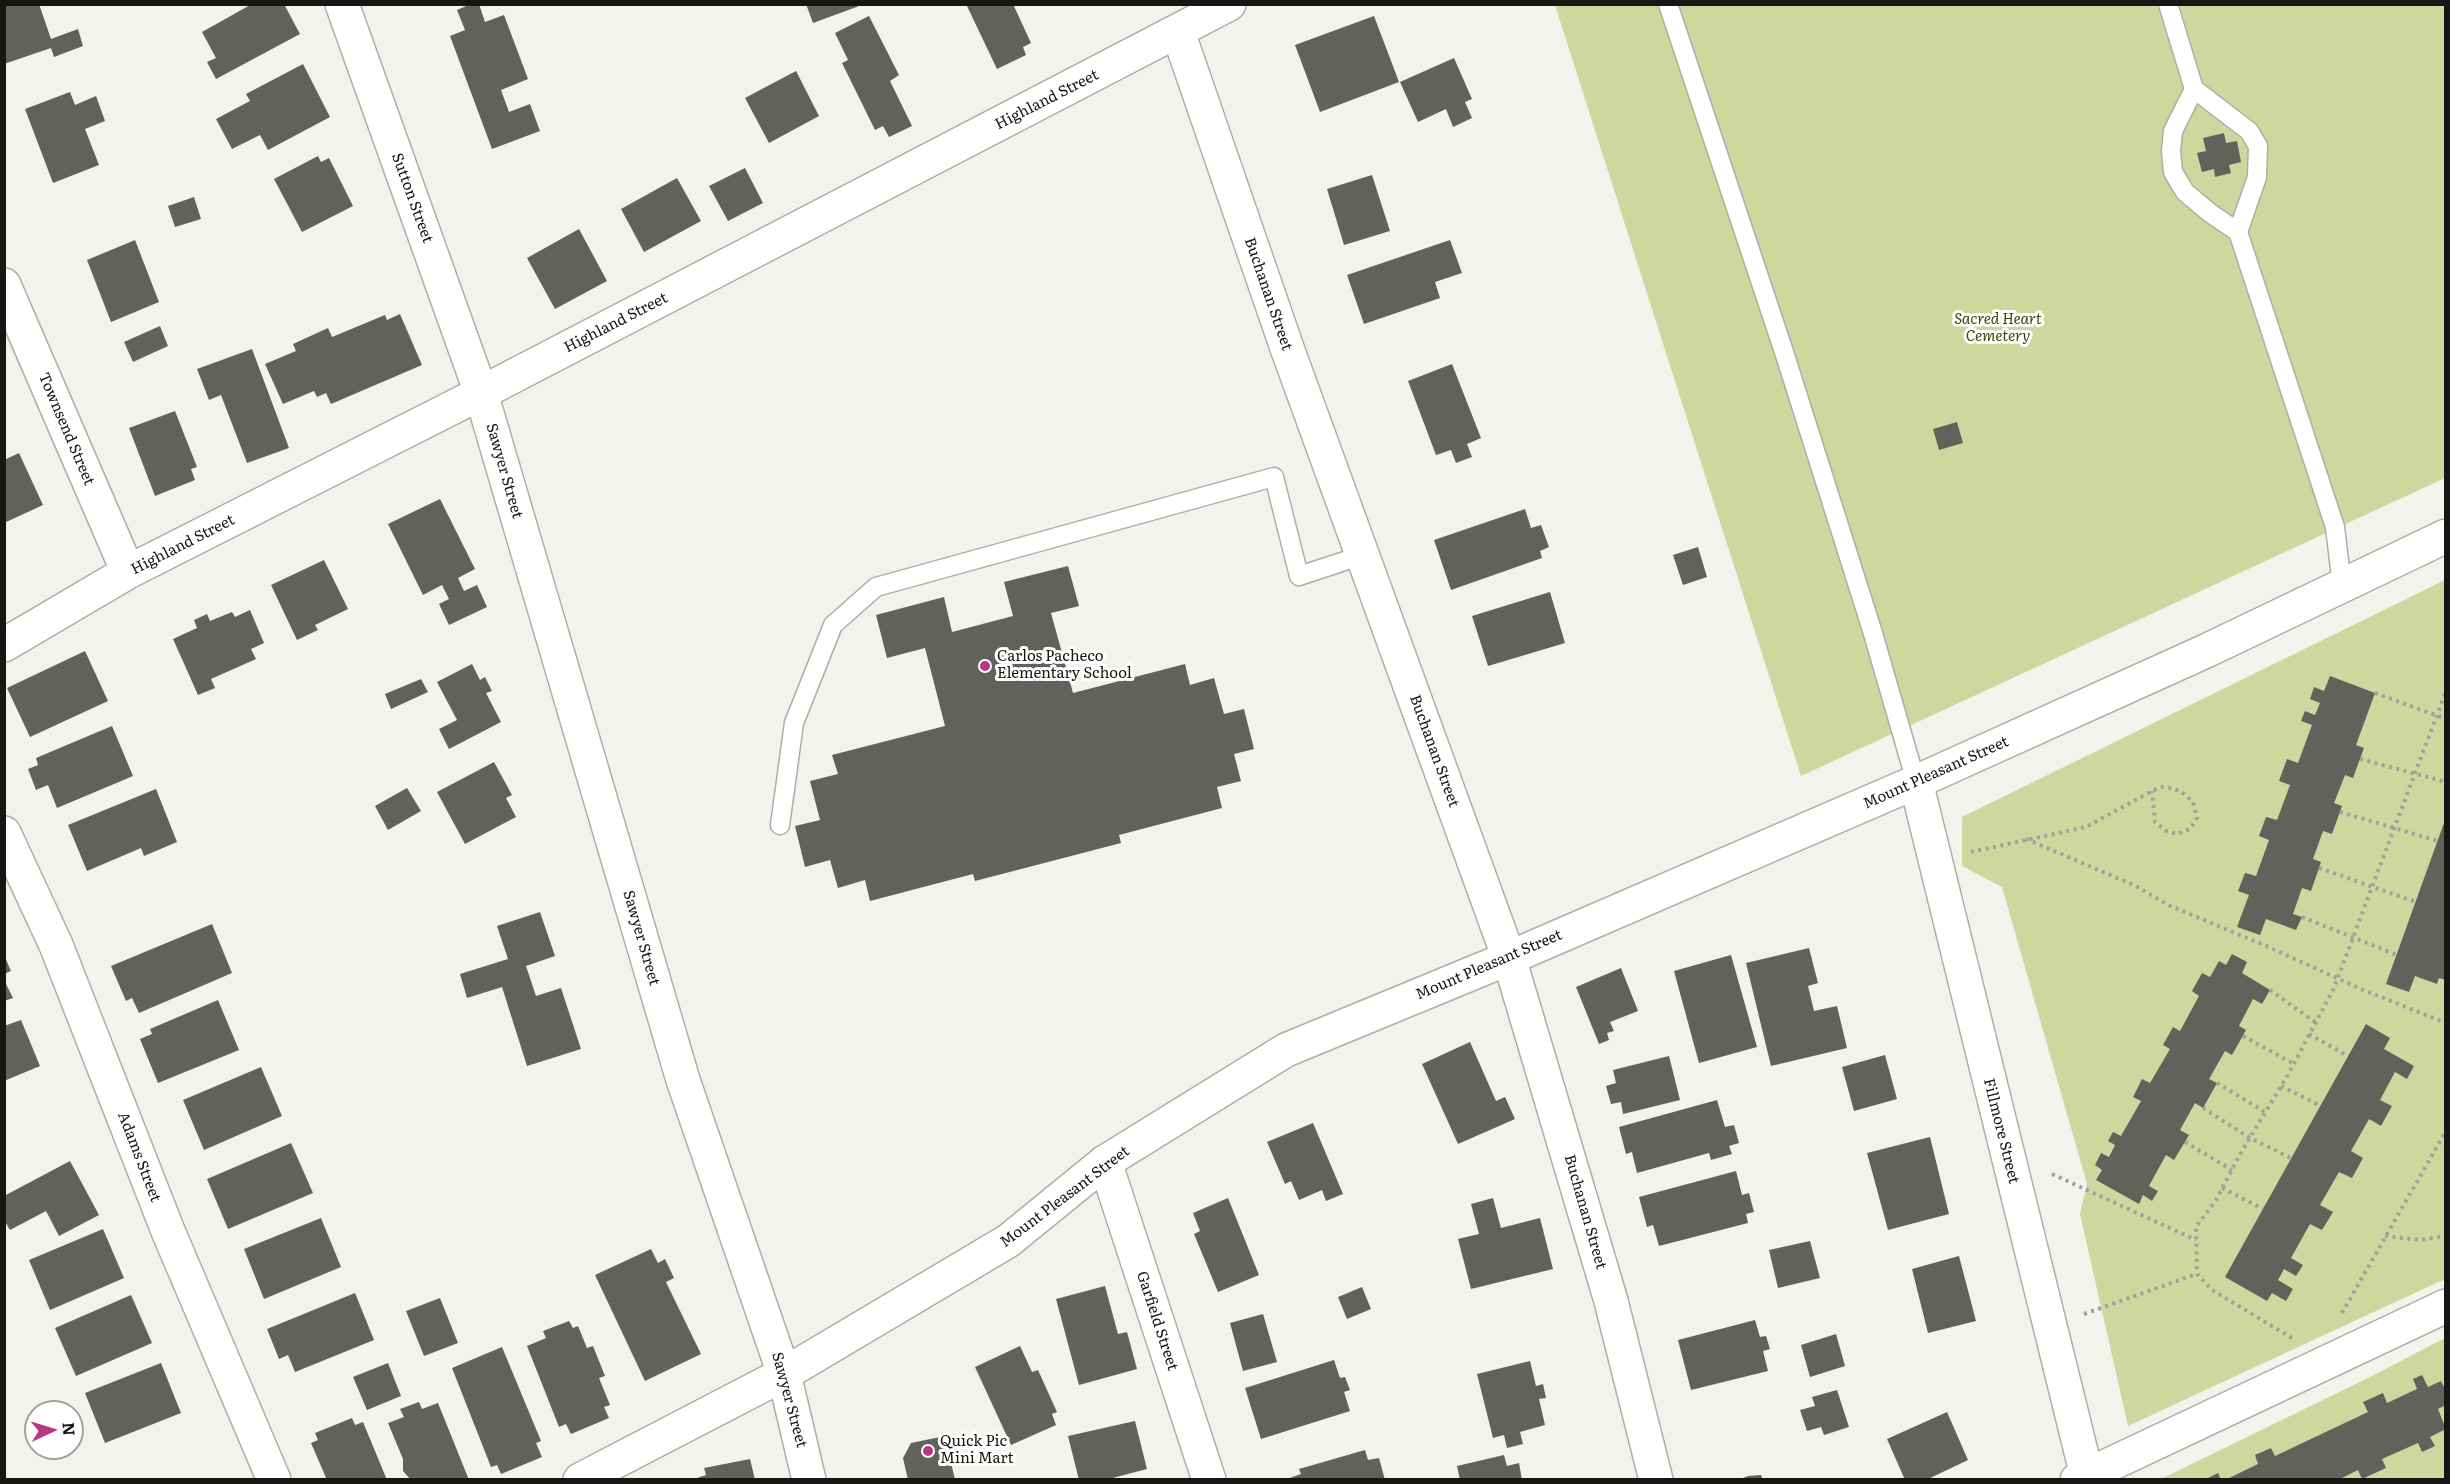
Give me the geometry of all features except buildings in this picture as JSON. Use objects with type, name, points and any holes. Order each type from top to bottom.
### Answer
[{"type":"street","name":"Sutton Street","points":[[342,4],[481,393]]},
{"type":"street","name":"Highland Street","points":[[4,645],[128,572],[481,393],[1229,4]]},
{"type":"street","name":"Buchanan Street","points":[[1178,32],[1287,348],[1509,958],[1611,1301],[1656,1479]]},
{"type":"street","name":"Townsend Street","points":[[4,285],[128,572]]},
{"type":"street","name":"Sawyer Street","points":[[481,393],[682,1080],[784,1374],[809,1479]]},
{"type":"street","name":"Mount Pleasant Street","points":[[580,1479],[784,1374],[1008,1241],[1105,1162],[1286,1050],[1509,958],[1916,782],[2125,689],[2445,536]]},
{"type":"street","name":"Fillmore Street","points":[[1916,782],[2050,1326],[2084,1478]]},
{"type":"street","name":"Adams Street","points":[[4,833],[56,945],[168,1231],[274,1479]]},
{"type":"street","name":"Garfield Street","points":[[1105,1162],[1209,1479]]},
{"type":"street","points":[[2084,1478],[2445,1306]]},
{"type":"lane","points":[[1668,4],[1792,377],[1872,630],[1916,782]]},
{"type":"lane","points":[[2168,4],[2194,89],[2249,131],[2258,146],[2257,177],[2238,232],[2335,527],[2342,586]]},
{"type":"lane","points":[[2194,89],[2173,131],[2170,151],[2173,172],[2185,192],[2238,232]]},
{"type":"lane","points":[[780,825],[794,723],[833,625],[876,587],[1274,477],[1299,576],[1363,555]]},
{"type":"path","points":[[2294,1339],[2212,1290],[2196,1274],[2196,1227],[2216,1200],[2294,1064],[2338,979],[2445,691]]},
{"type":"path","points":[[2375,693],[2445,719]]},
{"type":"path","points":[[2360,759],[2445,782]]},
{"type":"path","points":[[1936,864],[1976,849],[2086,827],[2152,791],[2161,788],[2172,788],[2182,792],[2193,802],[2197,818],[2190,829],[2176,834],[2166,831],[2155,822],[2152,791]]},
{"type":"path","points":[[2340,812],[2438,841]]},
{"type":"path","points":[[2026,839],[2136,886],[2168,905],[2445,1023]]},
{"type":"path","points":[[2319,868],[2416,902]]},
{"type":"path","points":[[2302,917],[2397,955]]},
{"type":"path","points":[[2270,990],[2315,1022]]},
{"type":"path","points":[[2309,1034],[2348,1056]]},
{"type":"path","points":[[2242,1036],[2294,1064]]},
{"type":"path","points":[[2217,1083],[2265,1112]]},
{"type":"path","points":[[2281,1086],[2321,1106]]},
{"type":"path","points":[[2203,1108],[2250,1138],[2291,1158]]},
{"type":"path","points":[[2340,1317],[2445,1131]]},
{"type":"path","points":[[2185,1142],[2232,1170]]},
{"type":"path","points":[[2006,1154],[2196,1240]]},
{"type":"path","points":[[2222,1188],[2263,1209]]},
{"type":"path","points":[[2385,1236],[2418,1240],[2445,1236]]},
{"type":"path","points":[[2050,1326],[2196,1274]]},
{"type":"green space","name":"Sacred Heart Cemetery","points":[[1555,5],[2445,5],[2445,478],[1801,776]]},
{"type":"green space","points":[[2445,580],[2445,1279],[2128,1426],[2080,1214],[2087,1184],[2002,887],[1962,866],[1962,817]]},
{"type":"green space","points":[[2445,1338],[2445,1479],[2159,1480],[2374,1375]]},
{"type":"place","name":"Carlos Pacheco Elementary School","points":[[985,666]]},
{"type":"place","name":"Quick Pic Mini Mart","points":[[928,1451]]}]
